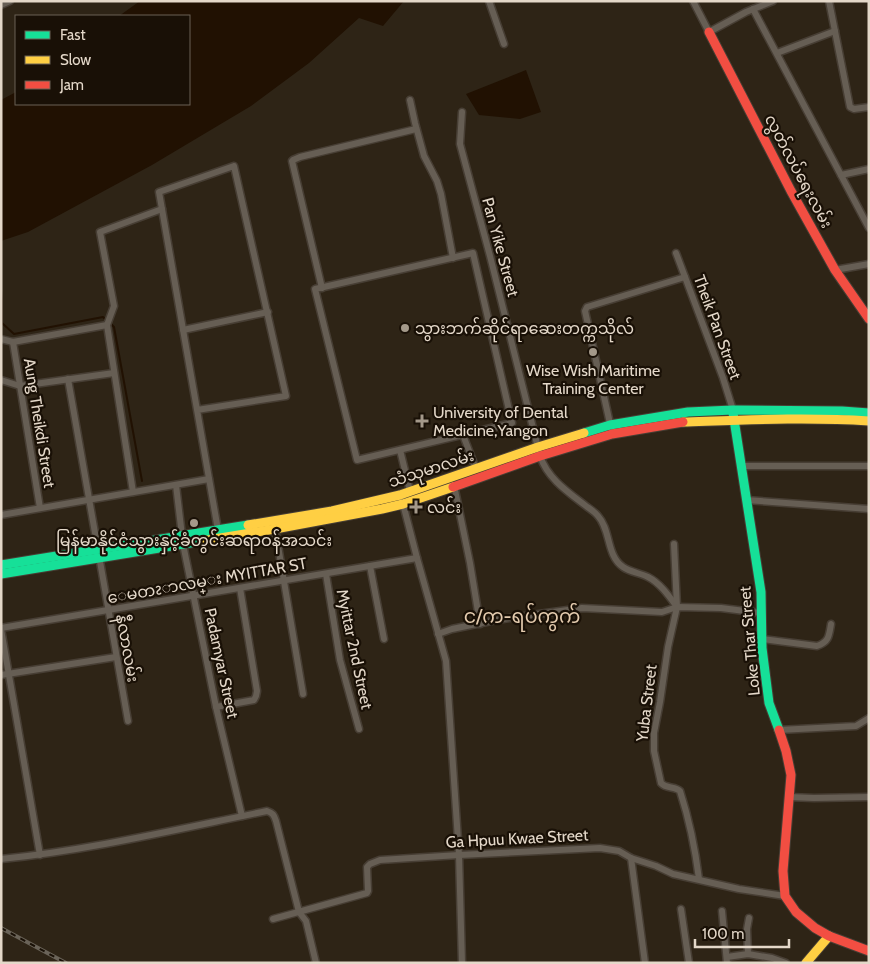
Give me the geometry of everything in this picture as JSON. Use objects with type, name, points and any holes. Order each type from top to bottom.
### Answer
[{"type":"main road","name":"လွတ်လပ်ရေးလမ်း","points":[[709,32],[791,191],[835,270],[869,319]]},
{"type":"main road","name":"သံသုမာလမ်း","points":[[733,415],[842,411],[869,413]]},
{"type":"main road","name":"သံသုမာလမ်း","points":[[402,499],[410,491],[451,476],[611,430],[688,412],[869,421]]},
{"type":"main road","name":"Loke Thar Street","points":[[733,415],[761,592],[762,648],[769,703],[786,751],[791,775],[783,871],[785,896]]},
{"type":"main road","name":"သံသုမာလမ်း","points":[[1,574],[98,554],[274,525],[382,510],[402,499],[454,486],[539,452]]},
{"type":"main road","name":"သံသုမာလမ်း","points":[[182,540],[218,530],[274,525]]},
{"type":"main road","name":"သံသုမာလမ်း","points":[[1,565],[98,554]]},
{"type":"main road","points":[[785,896],[796,912],[815,928],[829,936],[869,951]]},
{"type":"main road","points":[[806,963],[829,936]]},
{"type":"street","points":[[1,5],[10,1]]},
{"type":"street","points":[[489,1],[504,44]]},
{"type":"street","points":[[693,1],[709,32],[746,12],[774,1]]},
{"type":"street","points":[[829,1],[850,107],[854,109],[869,107]]},
{"type":"street","points":[[753,9],[841,175],[866,218],[869,228]]},
{"type":"street","points":[[777,53],[835,30]]},
{"type":"street","points":[[410,100],[424,156],[437,181],[441,194],[452,258]]},
{"type":"street","name":"Pan Yike Street","points":[[462,112],[460,144],[539,452],[548,473],[598,516],[603,523],[614,557],[623,567],[648,577],[664,589],[677,607]]},
{"type":"street","points":[[322,288],[292,161],[300,157],[416,129]]},
{"type":"street","points":[[197,410],[286,396],[234,166],[159,192],[209,479],[218,530]]},
{"type":"street","points":[[841,175],[869,169]]},
{"type":"street","points":[[133,492],[107,325],[114,306],[100,232],[162,209]]},
{"type":"street","points":[[473,253],[512,423],[357,460],[315,290],[452,258],[473,253]]},
{"type":"street","name":"Theik Pan Street","points":[[676,253],[722,378],[733,415]]},
{"type":"street","points":[[835,270],[869,264]]},
{"type":"street","points":[[611,430],[585,311],[587,306],[685,277]]},
{"type":"street","points":[[183,330],[268,312]]},
{"type":"street","points":[[1,339],[13,342],[107,325]]},
{"type":"street","name":"Aung Theikdi Street","points":[[13,342],[40,508]]},
{"type":"street","points":[[1,380],[20,386],[114,373]]},
{"type":"street","name":"နီလာလမ်း","points":[[68,380],[128,721]]},
{"type":"street","points":[[463,435],[476,469]]},
{"type":"street","points":[[400,450],[410,491]]},
{"type":"street","points":[[741,466],[869,466]]},
{"type":"street","points":[[451,476],[470,564],[480,624]]},
{"type":"street","points":[[1,515],[209,479]]},
{"type":"street","name":"Padamyar Street","points":[[176,484],[182,540],[216,707],[242,816]]},
{"type":"street","points":[[402,499],[446,661],[459,855],[462,963]]},
{"type":"street","points":[[746,500],[869,509]]},
{"type":"street","points":[[274,525],[303,694]]},
{"type":"street","name":"Yuba Street","points":[[674,544],[677,607],[668,647],[654,733],[654,751],[661,783],[664,786],[678,788],[680,791],[695,846],[699,880]]},
{"type":"street","name":"ေမတၩာလမ္း MYITTAR ST","points":[[1,629],[417,558]]},
{"type":"street","points":[[370,566],[384,639]]},
{"type":"street","name":"Myittar 2nd Street","points":[[326,574],[340,660],[359,729]]},
{"type":"street","points":[[216,707],[254,700],[256,696],[257,691],[240,588]]},
{"type":"street","points":[[438,634],[452,629],[582,608],[662,612],[677,607],[721,608],[761,613]]},
{"type":"street","points":[[762,639],[817,646],[824,644],[828,638],[831,624]]},
{"type":"street","points":[[1,629],[40,855]]},
{"type":"street","points":[[1,675],[116,657]]},
{"type":"street","points":[[779,730],[856,726],[869,718]]},
{"type":"street","points":[[789,797],[869,797]]},
{"type":"street","points":[[1,859],[99,846],[267,811],[272,812],[300,912],[306,921],[316,963]]},
{"type":"street","name":"Ga Hpuu Kwae Street","points":[[274,920],[367,893],[367,867],[380,860],[600,848],[619,851],[631,858],[673,874],[738,889],[785,896]]},
{"type":"street","points":[[631,858],[645,963]]},
{"type":"street","points":[[681,909],[689,963]]},
{"type":"street","points":[[722,911],[727,960],[748,954],[772,958],[786,963]]},
{"type":"street","points":[[748,954],[747,929],[750,918]]},
{"type":"shaded area","points":[[140,1],[404,1],[383,26],[359,18],[309,63],[251,106],[152,165],[28,232],[1,241],[1,100],[15,93],[15,105],[190,105],[190,15],[120,15]]},
{"type":"shaded area","points":[[526,70],[541,112],[520,119],[479,115],[466,94]]},
{"type":"waterway","points":[[1,291],[2,323],[14,334],[103,317],[106,320]]},
{"type":"waterway","points":[[110,323],[114,327],[142,481]]},
{"type":"railway","points":[[1,928],[66,963]]},
{"type":"traffic: fast","points":[[584,433],[610,425],[688,412],[733,410],[869,413]]},
{"type":"traffic: fast","points":[[733,413],[761,592],[762,648],[769,703],[779,730]]},
{"type":"traffic: fast","points":[[1,565],[248,525]]},
{"type":"traffic: fast","points":[[1,574],[202,541]]},
{"type":"traffic: slow","points":[[683,422],[799,419],[869,421]]},
{"type":"traffic: slow","points":[[248,525],[332,511],[400,495],[584,433]]},
{"type":"traffic: slow","points":[[202,541],[382,509],[453,487]]},
{"type":"traffic: slow","points":[[806,963],[829,936]]},
{"type":"traffic: jam","points":[[709,32],[791,191],[835,270],[869,319]]},
{"type":"traffic: jam","points":[[453,487],[540,456],[612,434],[683,422]]},
{"type":"traffic: jam","points":[[779,730],[791,775],[783,871],[785,896],[796,912],[815,928],[829,936],[869,951]]},
{"type":"place","name":"သွားဘက်‌ဆိုင်ရာဆေးတက္ကသိုလ်","points":[[405,328]]},
{"type":"place","name":"Wise Wish Maritime Training Center","points":[[593,352]]},
{"type":"place","name":"University of Dental Medicine,Yangon","points":[[422,421]]},
{"type":"place","name":"လင်း","points":[[416,507]]},
{"type":"place","name":"မြန်မာနိုင်ငံသွားနှင့်ခံတွင်းဆရာဝန်အသင်း","points":[[194,523]]},
{"type":"district","name":"င/က-ရပ်ကွက်","points":[[522,616]]}]
